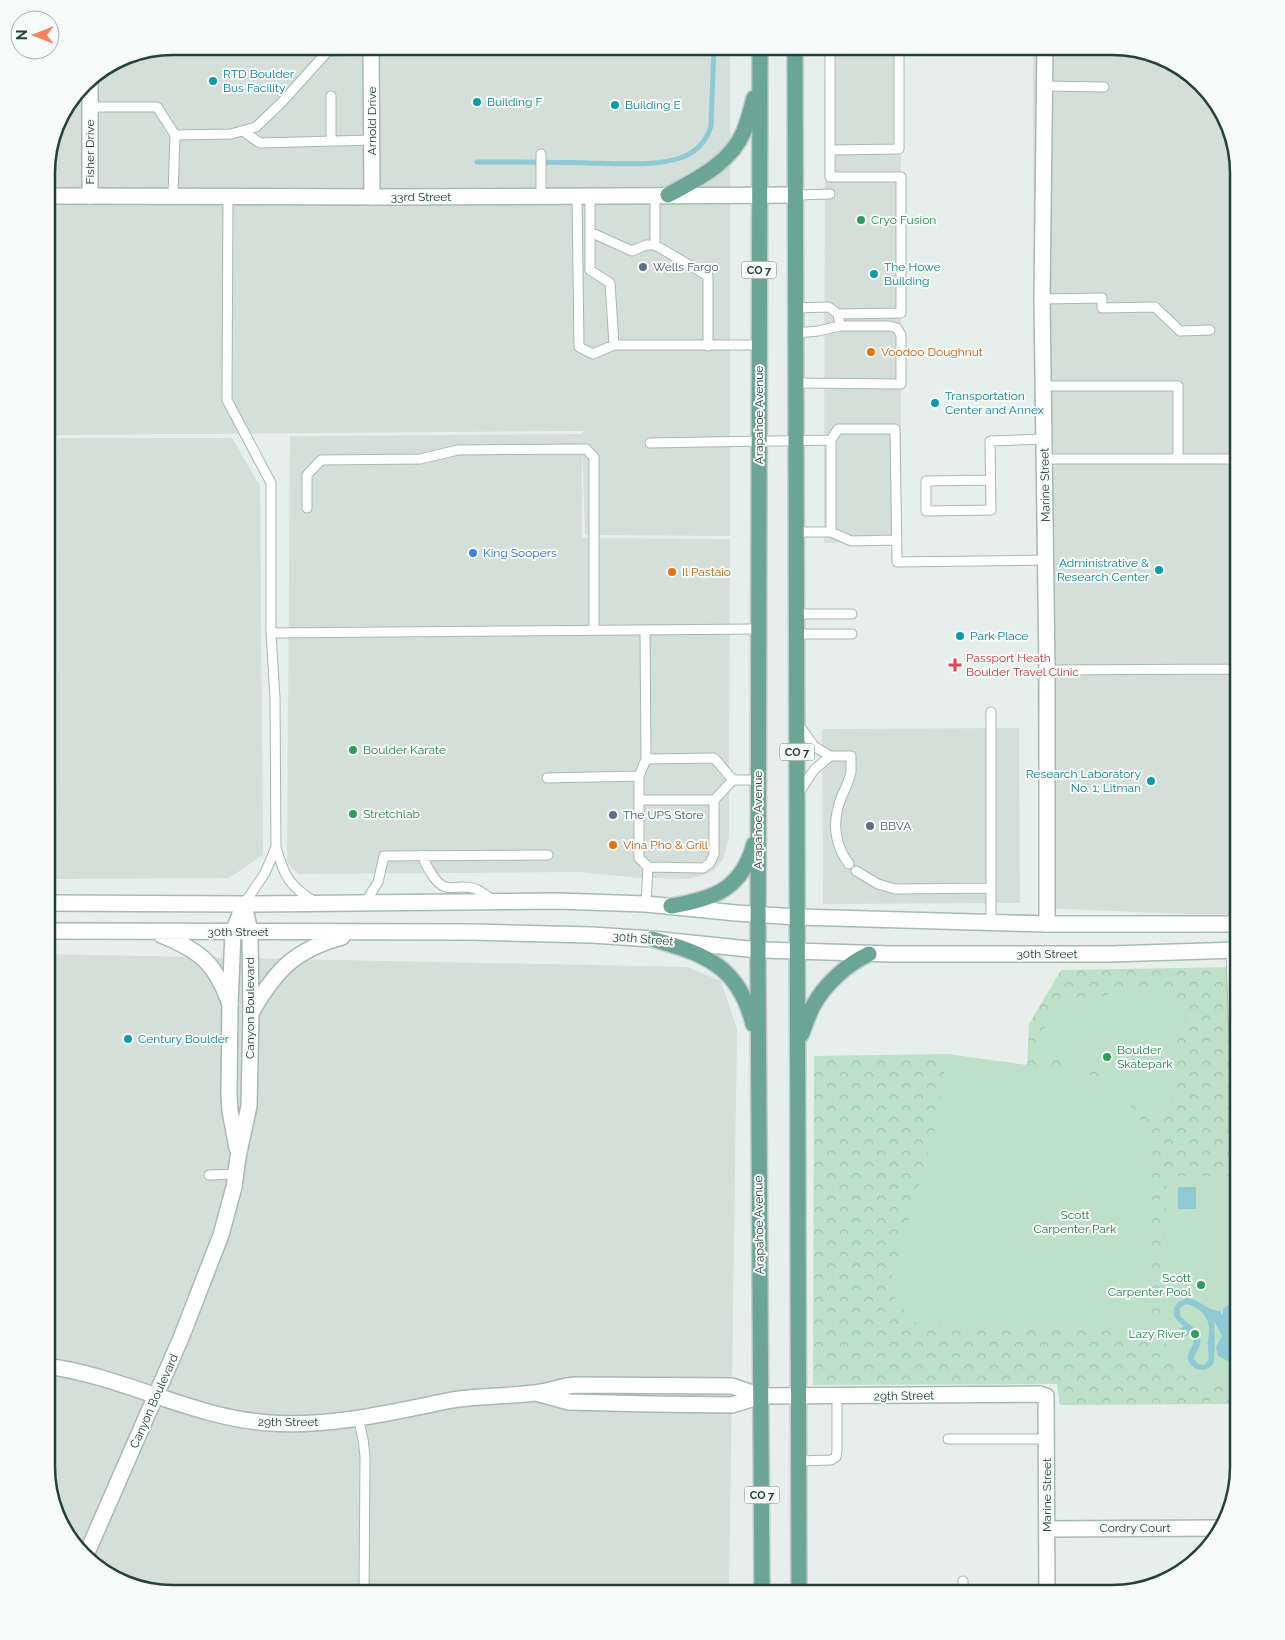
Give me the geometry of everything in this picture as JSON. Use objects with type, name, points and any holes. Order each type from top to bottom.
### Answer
[{"type":"main road","name":"Arapahoe Avenue","points":[[760,55],[757,780],[762,1585]]},
{"type":"main road","name":"CO 7","points":[[796,55],[797,1397],[799,1585]]},
{"type":"main road","points":[[662,195],[711,170],[731,153],[744,132],[760,77]]},
{"type":"main road","points":[[671,906],[704,900],[731,885],[745,867],[758,830]]},
{"type":"main road","points":[[652,939],[704,957],[722,969],[733,980],[749,1010],[758,1046]]},
{"type":"main road","points":[[798,1044],[812,1007],[822,992],[846,968],[869,954]]},
{"type":"street","name":"Arnold Drive","points":[[371,55],[372,196]]},
{"type":"street","name":"Marine Street","points":[[1044,55],[1042,299],[1048,670],[1047,924]]},
{"type":"street","name":"Fisher Drive","points":[[90,88],[90,196]]},
{"type":"street","name":"33rd Street","points":[[55,196],[796,194]]},
{"type":"street","points":[[55,904],[575,901],[646,904],[798,917],[1047,924],[1230,924]]},
{"type":"street","name":"Canyon Boulevard","points":[[238,1157],[229,1094],[230,1004],[233,932],[244,904]]},
{"type":"street","name":"Canyon Boulevard","points":[[88,1550],[156,1396],[216,1251],[230,1206],[249,1106],[250,932],[244,904]]},
{"type":"street","name":"30th Street","points":[[55,931],[521,933],[652,939],[758,950],[869,954],[1110,954],[1230,951]]},
{"type":"street","points":[[150,931],[194,950],[208,962],[223,985],[230,1004]]},
{"type":"street","points":[[251,1013],[273,978],[293,958],[326,941],[359,932]]},
{"type":"street","name":"29th Street","points":[[55,1368],[100,1378],[185,1406],[246,1421],[269,1423],[310,1423],[408,1410],[447,1401],[536,1393],[569,1402],[732,1405],[760,1396],[1040,1394],[1046,1396]]},
{"type":"street","name":"Marine Street","points":[[1046,1396],[1047,1585]]},
{"type":"street","name":"Cordry Court","points":[[1047,1529],[1213,1528]]},
{"type":"lane","points":[[175,135],[231,134],[256,127],[282,102],[324,55]]},
{"type":"lane","points":[[796,308],[829,307],[838,314],[901,313],[901,177],[830,177],[830,55]]},
{"type":"lane","points":[[830,150],[899,149],[899,55]]},
{"type":"lane","points":[[1044,86],[1104,87]]},
{"type":"lane","points":[[331,96],[332,141]]},
{"type":"lane","points":[[90,107],[157,107],[175,135],[173,196]]},
{"type":"lane","points":[[243,131],[260,143],[372,140]]},
{"type":"lane","points":[[541,154],[541,196]]},
{"type":"lane","points":[[796,194],[830,194]]},
{"type":"lane","points":[[655,245],[662,195]]},
{"type":"lane","points":[[228,196],[227,400],[271,483],[271,632],[275,698],[276,847],[282,868],[293,887],[317,903]]},
{"type":"lane","points":[[584,196],[579,347],[593,354],[614,344],[759,345]]},
{"type":"lane","points":[[584,196],[590,232],[590,270],[610,283],[614,344]]},
{"type":"lane","points":[[590,232],[632,251],[646,245],[655,245],[708,276],[708,346]]},
{"type":"lane","points":[[1042,299],[1102,298],[1102,308],[1155,307],[1180,331],[1210,330]]},
{"type":"lane","points":[[838,314],[840,326]]},
{"type":"lane","points":[[796,333],[818,332],[840,326],[888,326],[897,328],[901,336],[901,384],[796,384]]},
{"type":"lane","points":[[1043,386],[1178,386],[1178,459]]},
{"type":"lane","points":[[831,532],[831,440],[838,430],[895,429],[897,562],[1046,560]]},
{"type":"lane","points":[[990,480],[926,482],[926,511],[990,510],[990,480],[990,440],[1044,439]]},
{"type":"lane","points":[[650,443],[831,440]]},
{"type":"lane","points":[[307,508],[307,475],[321,460],[420,459],[458,450],[586,449],[594,457],[594,630]]},
{"type":"lane","points":[[1045,459],[1230,459]]},
{"type":"lane","points":[[796,532],[831,532],[851,541],[897,540]]},
{"type":"lane","points":[[796,614],[852,614]]},
{"type":"lane","points":[[271,632],[758,629]]},
{"type":"lane","points":[[645,630],[646,758],[639,776],[639,858],[648,868],[646,904]]},
{"type":"lane","points":[[796,634],[852,634]]},
{"type":"lane","points":[[1048,670],[1230,669]]},
{"type":"lane","points":[[991,712],[991,922]]},
{"type":"lane","points":[[797,722],[814,746],[830,756],[851,756],[851,772],[836,815],[838,846],[850,864]]},
{"type":"lane","points":[[798,794],[814,770],[830,756]]},
{"type":"lane","points":[[646,758],[714,758],[733,780]]},
{"type":"lane","points":[[547,778],[639,776]]},
{"type":"lane","points":[[648,868],[703,868],[710,863],[714,854],[714,800],[733,780],[757,780]]},
{"type":"lane","points":[[639,800],[714,800]]},
{"type":"lane","points":[[244,904],[265,873],[276,847]]},
{"type":"lane","points":[[423,855],[424,861],[440,885],[445,888],[476,889],[494,900]]},
{"type":"lane","points":[[365,902],[378,882],[384,856],[548,855]]},
{"type":"lane","points":[[856,872],[888,888],[912,890],[991,888]]},
{"type":"lane","points":[[209,1175],[236,1174]]},
{"type":"lane","points":[[798,1461],[831,1460],[836,1457],[837,1396]]},
{"type":"lane","points":[[358,1417],[364,1439],[364,1585]]},
{"type":"lane","points":[[948,1439],[1047,1439]]},
{"type":"shaded area","points":[[730,55],[730,536],[585,535],[582,438],[582,538],[730,539],[729,838],[723,859],[713,871],[688,879],[640,878],[580,872],[298,874],[287,863],[290,436],[582,434],[583,431],[55,435],[55,165],[59,142],[75,107],[89,89],[107,75],[135,61],[157,56]]},
{"type":"shaded area","points":[[825,55],[901,55],[901,542],[824,543]]},
{"type":"shaded area","points":[[1033,55],[1120,55],[1150,61],[1178,75],[1201,95],[1218,121],[1224,135],[1229,157],[1230,914],[1040,908],[1037,695],[1039,562],[1034,401]]},
{"type":"shaded area","points":[[57,438],[232,438],[260,486],[263,855],[229,878],[56,879]]},
{"type":"shaded area","points":[[1019,728],[1020,903],[823,904],[822,729]]},
{"type":"shaded area","points":[[55,954],[687,967],[721,981],[737,1029],[729,1585],[172,1585],[142,1581],[128,1576],[101,1561],[84,1545],[64,1512],[59,1498],[55,1468]]},
{"type":"green space","name":"Scott Carpenter Park","points":[[1230,967],[1230,1404],[1060,1405],[1057,1384],[813,1385],[814,1056],[947,1054],[1027,1065],[1029,1024],[1061,970]]},
{"type":"green space","name":"Boulder Skatepark","points":[[1165,991],[1175,997],[1180,1003],[1184,1009],[1185,1017],[1175,1045],[1173,1097],[1167,1115],[1162,1120],[1154,1121],[1147,1119],[1114,1076],[1114,1070],[1074,1068],[1060,1060],[1043,1059],[1038,1055],[1036,1036],[1047,1026],[1047,1011],[1053,1006],[1060,1003],[1071,1005],[1082,1003],[1097,994],[1103,996],[1116,992]]},
{"type":"green space","points":[[947,1054],[1110,1078],[1153,1137],[1149,1324],[916,1323],[888,1290],[937,1123]]},
{"type":"green space","name":"Scott Carpenter Pool","points":[[1167,1176],[1230,1176],[1230,1382],[1200,1382],[1185,1377],[1167,1349],[1163,1300]]},
{"type":"water","points":[[1178,1187],[1196,1187],[1196,1209],[1178,1209]]},
{"type":"water","points":[[1186,1298],[1195,1300],[1210,1309],[1221,1311],[1221,1314],[1223,1314],[1223,1309],[1230,1304],[1230,1361],[1218,1356],[1216,1347],[1222,1336],[1214,1321],[1215,1344],[1213,1364],[1203,1370],[1192,1366],[1189,1363],[1188,1356],[1194,1341],[1190,1332],[1185,1337],[1179,1330],[1184,1326],[1174,1316],[1177,1303]],"holes":[[[1186,1304],[1195,1307],[1206,1318],[1209,1327],[1209,1357],[1204,1365],[1198,1364],[1194,1359],[1200,1344],[1199,1335],[1180,1315],[1180,1308]]]},
{"type":"waterway","points":[[477,162],[647,164],[670,161],[686,156],[700,146],[711,126],[714,55]]},
{"type":"place","name":"RTD Boulder Bus Facility","points":[[213,81]]},
{"type":"place","name":"Building F","points":[[477,102]]},
{"type":"place","name":"Building E","points":[[615,105]]},
{"type":"place","name":"Cryo Fusion","points":[[861,220]]},
{"type":"place","name":"Wells Fargo","points":[[643,267]]},
{"type":"place","name":"The Howe Building","points":[[874,274]]},
{"type":"place","name":"Voodoo Doughnut","points":[[871,352]]},
{"type":"place","name":"Transportation Center and Annex","points":[[935,403]]},
{"type":"place","name":"King Soopers","points":[[473,553]]},
{"type":"place","name":"Administrative & Research Center","points":[[1159,570]]},
{"type":"place","name":"Il Pastaio","points":[[672,572]]},
{"type":"place","name":"Park Place","points":[[960,636]]},
{"type":"place","name":"Passport Heath Boulder Travel Clinic","points":[[955,665]]},
{"type":"place","name":"Boulder Karate","points":[[353,750]]},
{"type":"place","name":"Research Laboratory No. 1; Litman","points":[[1151,781]]},
{"type":"place","name":"Stretchlab","points":[[353,814]]},
{"type":"place","name":"The UPS Store","points":[[613,815]]},
{"type":"place","name":"BBVA","points":[[870,826]]},
{"type":"place","name":"Vina Pho & Grill","points":[[613,845]]},
{"type":"place","name":"Century Boulder","points":[[128,1039]]},
{"type":"place","name":"Boulder Skatepark","points":[[1107,1057]]},
{"type":"place","name":"Scott Carpenter Pool","points":[[1201,1285]]},
{"type":"place","name":"Lazy River","points":[[1195,1334]]}]
